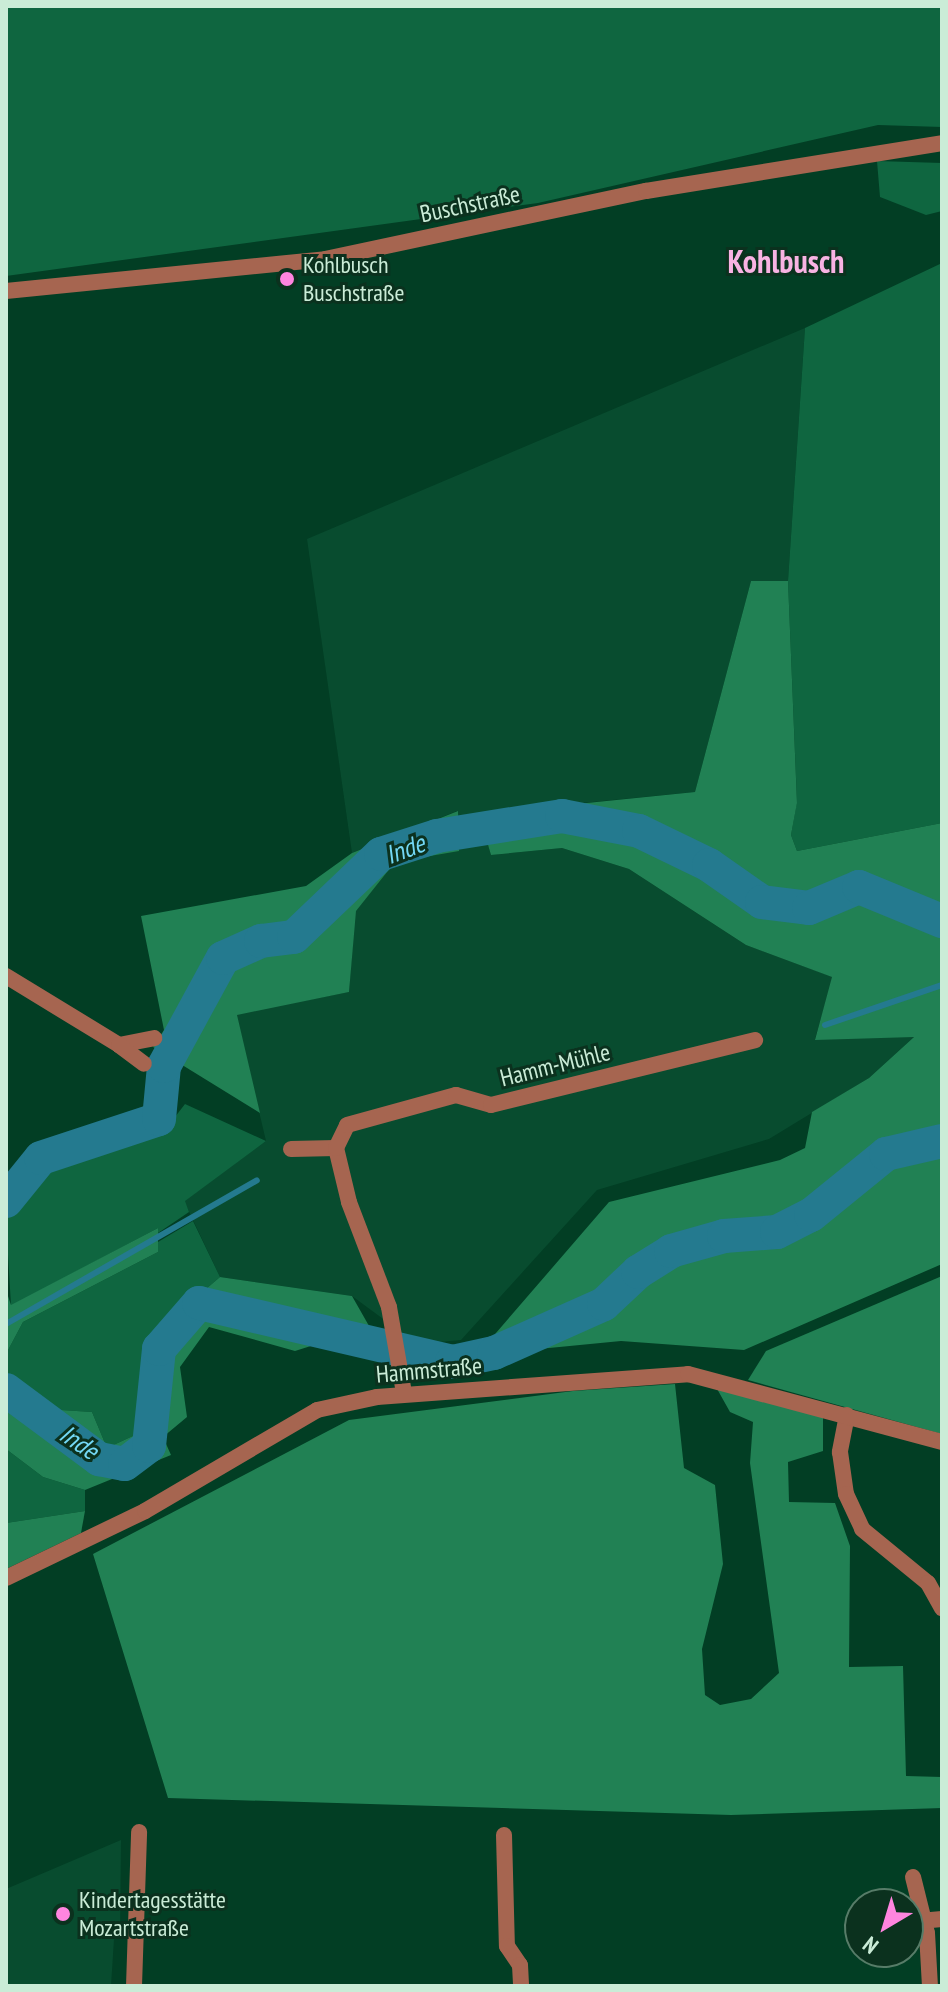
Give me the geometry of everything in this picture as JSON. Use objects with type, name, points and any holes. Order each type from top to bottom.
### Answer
[{"type":"street","name":"Buschstraße","points":[[6,291],[325,259],[646,191],[942,143]]},
{"type":"street","points":[[6,976],[119,1045],[144,1064]]},
{"type":"street","points":[[119,1045],[154,1038]]},
{"type":"street","name":"Hamm-Mühle","points":[[336,1148],[347,1125],[377,1114],[456,1095],[491,1105],[755,1040]]},
{"type":"street","points":[[291,1149],[336,1148],[394,1333],[404,1393]]},
{"type":"street","name":"Hammstraße","points":[[6,1578],[145,1511],[317,1410],[404,1393],[688,1374],[942,1442]]},
{"type":"street","points":[[847,1415],[840,1452],[846,1494],[862,1529],[928,1583],[942,1608]]},
{"type":"street","points":[[134,1986],[139,1832]]},
{"type":"street","points":[[504,1835],[507,1946],[520,1965],[521,1986]]},
{"type":"street","points":[[913,1877],[915,1888]]},
{"type":"street","points":[[924,1928],[927,1933],[930,1986]]},
{"type":"shaded area","points":[[6,6],[942,6],[942,127],[878,125],[538,203],[6,276]]},
{"type":"shaded area","points":[[877,161],[942,163],[942,211],[926,215],[880,197]]},
{"type":"shaded area","points":[[942,263],[942,823],[797,851],[791,835],[797,802],[788,581],[805,328]]},
{"type":"shaded area","points":[[805,328],[788,581],[751,581],[695,792],[480,813],[491,855],[562,848],[629,869],[746,945],[833,977],[815,1039],[915,1036],[869,1078],[769,1139],[597,1190],[461,1340],[417,1344],[352,1296],[220,1277],[184,1201],[266,1141],[236,1014],[349,992],[355,911],[395,862],[459,850],[457,811],[352,853],[307,539]]},
{"type":"shaded area","points":[[751,581],[788,581],[797,803],[791,835],[797,851],[942,823],[942,1264],[744,1350],[621,1341],[477,1355],[609,1202],[780,1160],[805,1148],[812,1112],[869,1078],[914,1037],[815,1040],[832,977],[746,945],[629,869],[562,848],[491,855],[479,814],[695,792]]},
{"type":"shaded area","points":[[458,811],[459,851],[395,862],[356,911],[349,992],[237,1015],[260,1113],[153,1047],[164,1030],[141,916],[306,886],[352,853]]},
{"type":"shaded area","points":[[185,1104],[266,1141],[185,1201],[189,1212],[158,1233],[158,1228],[11,1306],[6,1220],[13,1201],[44,1162],[168,1126]]},
{"type":"shaded area","points":[[193,1221],[220,1277],[172,1318],[147,1370],[135,1435],[107,1448],[92,1412],[61,1410],[6,1378],[6,1354],[23,1322],[158,1252],[158,1242]]},
{"type":"shaded area","points":[[158,1228],[158,1252],[23,1322],[6,1354],[6,1290],[11,1305]]},
{"type":"shaded area","points":[[942,1276],[942,1434],[748,1380],[766,1351]]},
{"type":"shaded area","points":[[220,1277],[352,1296],[385,1354],[314,1345],[295,1351],[209,1327],[180,1367],[187,1417],[163,1437],[171,1455],[85,1490],[43,1477],[6,1449],[6,1378],[61,1410],[92,1412],[107,1448],[135,1435],[147,1370],[172,1318]]},
{"type":"shaded area","points":[[675,1384],[684,1468],[715,1485],[723,1564],[702,1649],[705,1695],[720,1705],[751,1699],[779,1673],[750,1463],[753,1422],[730,1412],[716,1387],[823,1417],[823,1451],[788,1462],[789,1502],[835,1503],[850,1546],[849,1667],[903,1666],[906,1776],[942,1777],[942,1808],[731,1815],[168,1798],[93,1554],[349,1420],[573,1391]]},
{"type":"shaded area","points":[[6,1449],[43,1477],[85,1490],[85,1511],[6,1523]]},
{"type":"shaded area","points":[[85,1511],[81,1533],[6,1569],[6,1523]]},
{"type":"shaded area","name":"Kindertagesstätte Mozartstraße","points":[[121,1840],[120,1939],[114,1939],[111,1986],[6,1986],[6,1889]]},
{"type":"waterway","name":"Inde","points":[[6,1201],[41,1158],[159,1119],[164,1066],[223,958],[261,941],[294,937],[381,854],[437,836],[562,816],[639,831],[709,865],[762,902],[809,908],[859,887],[942,921]]},
{"type":"waterway","points":[[825,1025],[942,985]]},
{"type":"waterway","name":"Inde","points":[[6,1390],[99,1459],[125,1464],[149,1446],[159,1349],[199,1303],[452,1362],[494,1353],[604,1304],[638,1272],[671,1251],[724,1236],[777,1232],[811,1215],[886,1154],[942,1141]]},
{"type":"waterway","points":[[6,1324],[257,1180]]},
{"type":"place","name":"Kohlbusch Buschstraße","points":[[287,279]]},
{"type":"place","name":"Kindertagesstätte Mozartstraße","points":[[63,1914]]},
{"type":"district","name":"Kohlbusch","points":[[786,261]]}]
